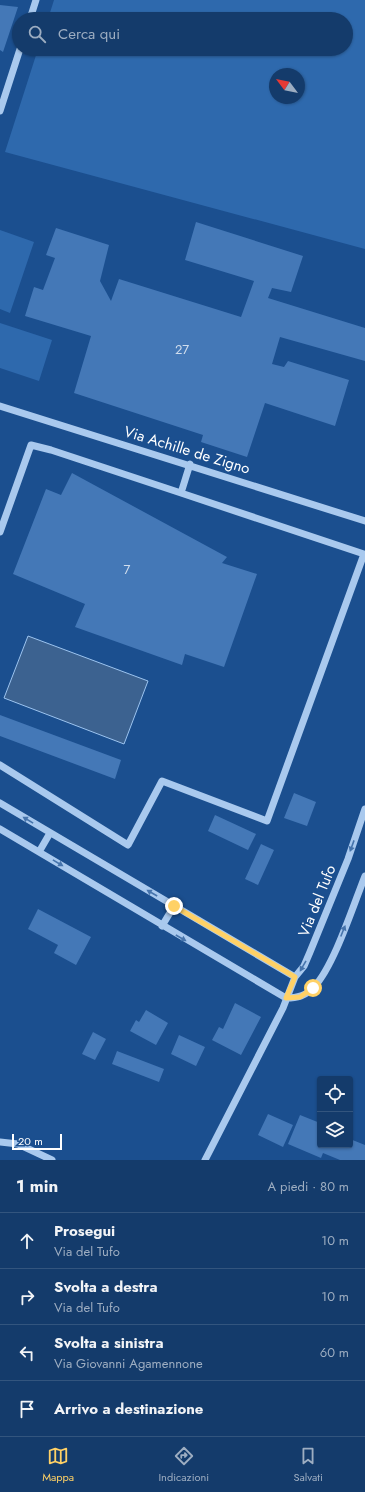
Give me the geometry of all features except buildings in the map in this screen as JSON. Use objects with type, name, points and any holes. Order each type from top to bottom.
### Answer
[{"type":"street","points":[[32,12],[36,0]]},
{"type":"street","points":[[0,110],[18,56]]},
{"type":"street","name":"Via Achille de Zigno","points":[[0,406],[190,464],[365,521]]},
{"type":"street","points":[[0,532],[32,446],[51,450],[364,554],[267,821],[162,781],[128,845],[0,765]]},
{"type":"street","points":[[180,493],[190,464]]},
{"type":"street","points":[[0,803],[295,977]]},
{"type":"street","name":"Via del Tufo","points":[[204,1160],[286,998],[295,977],[304,966],[348,859],[365,809]]},
{"type":"street","points":[[0,829],[286,998],[300,997],[313,988],[320,979],[331,959],[365,876]]},
{"type":"street","points":[[39,852],[50,833]]},
{"type":"street","points":[[162,926],[174,906]]},
{"type":"street","points":[[0,1142],[18,1144],[52,1160]]},
{"type":"shaded area","points":[[54,0],[365,0],[365,249],[5,152],[36,56],[353,56],[353,12],[50,12]]},
{"type":"shaded area","points":[[0,230],[34,242],[10,313],[0,309]]},
{"type":"shaded area","points":[[0,323],[52,340],[39,381],[0,368]]},
{"type":"shaded area","points":[[28,636],[148,681],[124,744],[4,698]]},
{"type":"route","points":[[174,906],[295,977],[286,998],[300,997],[313,988]]}]
